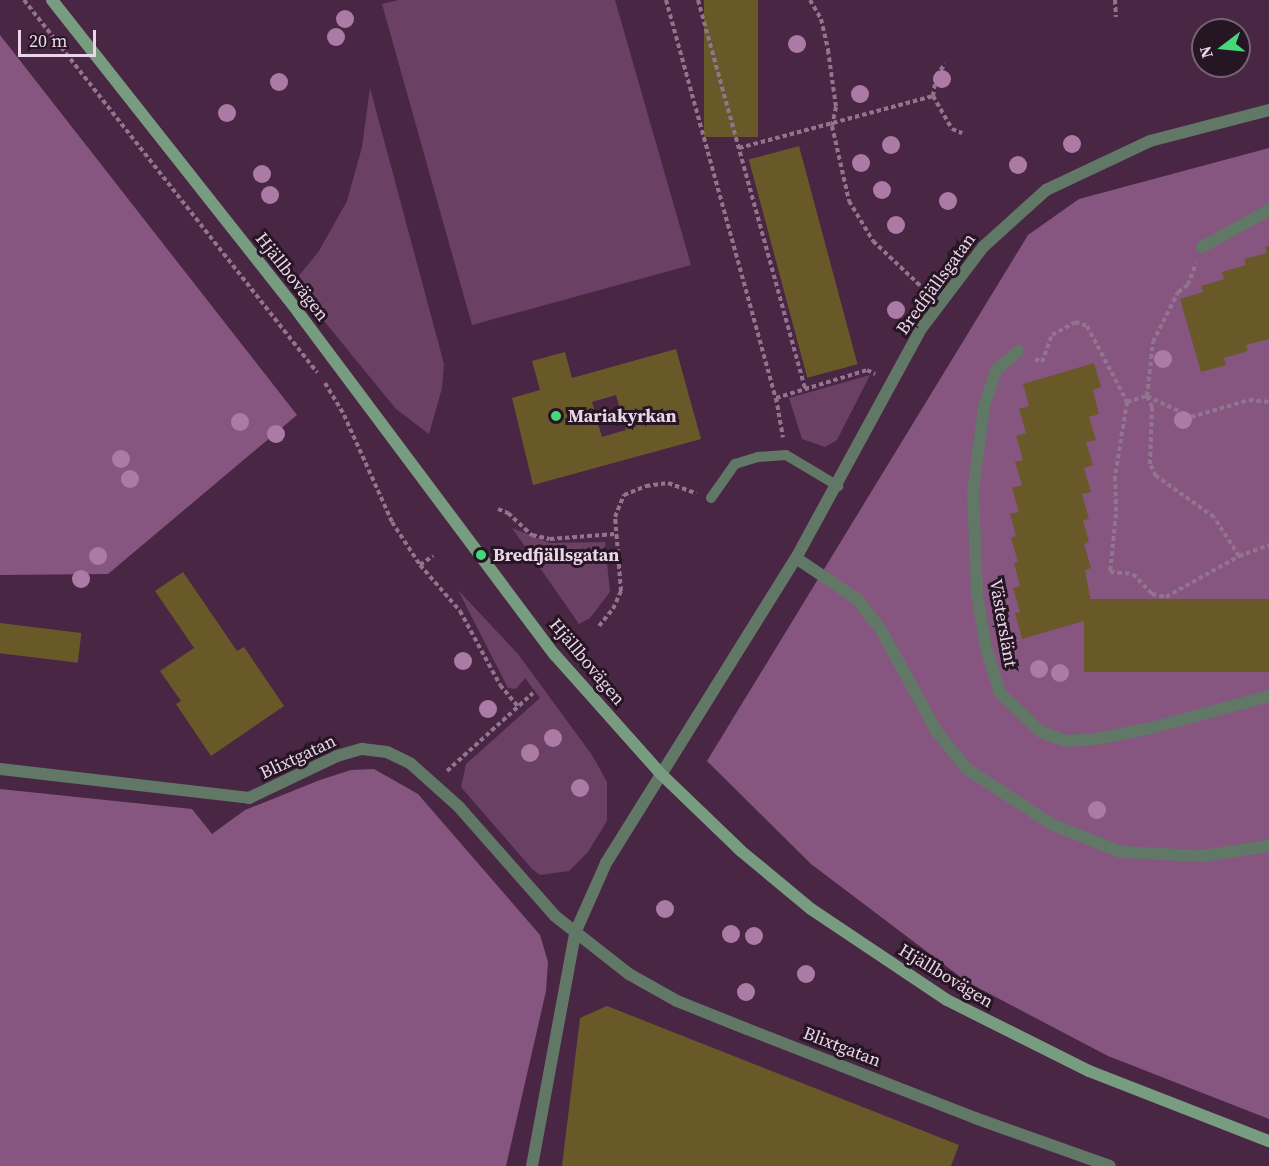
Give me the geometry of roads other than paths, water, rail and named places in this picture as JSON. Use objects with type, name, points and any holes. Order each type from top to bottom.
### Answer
[{"type":"street","name":"Hjällbovägen","points":[[52,0],[298,312],[555,656],[660,773],[741,851],[811,909],[947,1000],[1089,1071],[1269,1141]]},
{"type":"street","name":"Bredfjällsgatan","points":[[660,773],[796,558],[838,486],[921,329],[983,247],[1046,190],[1150,141],[1269,110]]},
{"type":"street","points":[[1202,247],[1269,210]]},
{"type":"street","name":"Västerslänt","points":[[1018,351],[996,370],[984,408],[973,491],[977,594],[986,648],[1000,693],[1041,732],[1066,741],[1096,740],[1269,696]]},
{"type":"street","points":[[796,558],[857,599],[874,621],[937,732],[967,769],[1051,824],[1121,852],[1202,856],[1269,846]]},
{"type":"street","name":"Blixtgatan","points":[[0,769],[249,798],[337,756],[362,749],[387,752],[410,763],[459,807],[526,886],[574,933],[629,974],[677,1001],[975,1118],[1110,1166]]},
{"type":"street","points":[[531,1166],[574,933],[606,863],[660,773]]},
{"type":"lane","points":[[711,498],[735,464],[758,457],[786,454],[838,486]]},
{"type":"place","name":"Mariakyrkan","points":[[556,416]]},
{"type":"place","name":"Bredfjällsgatan","points":[[481,555]]}]
